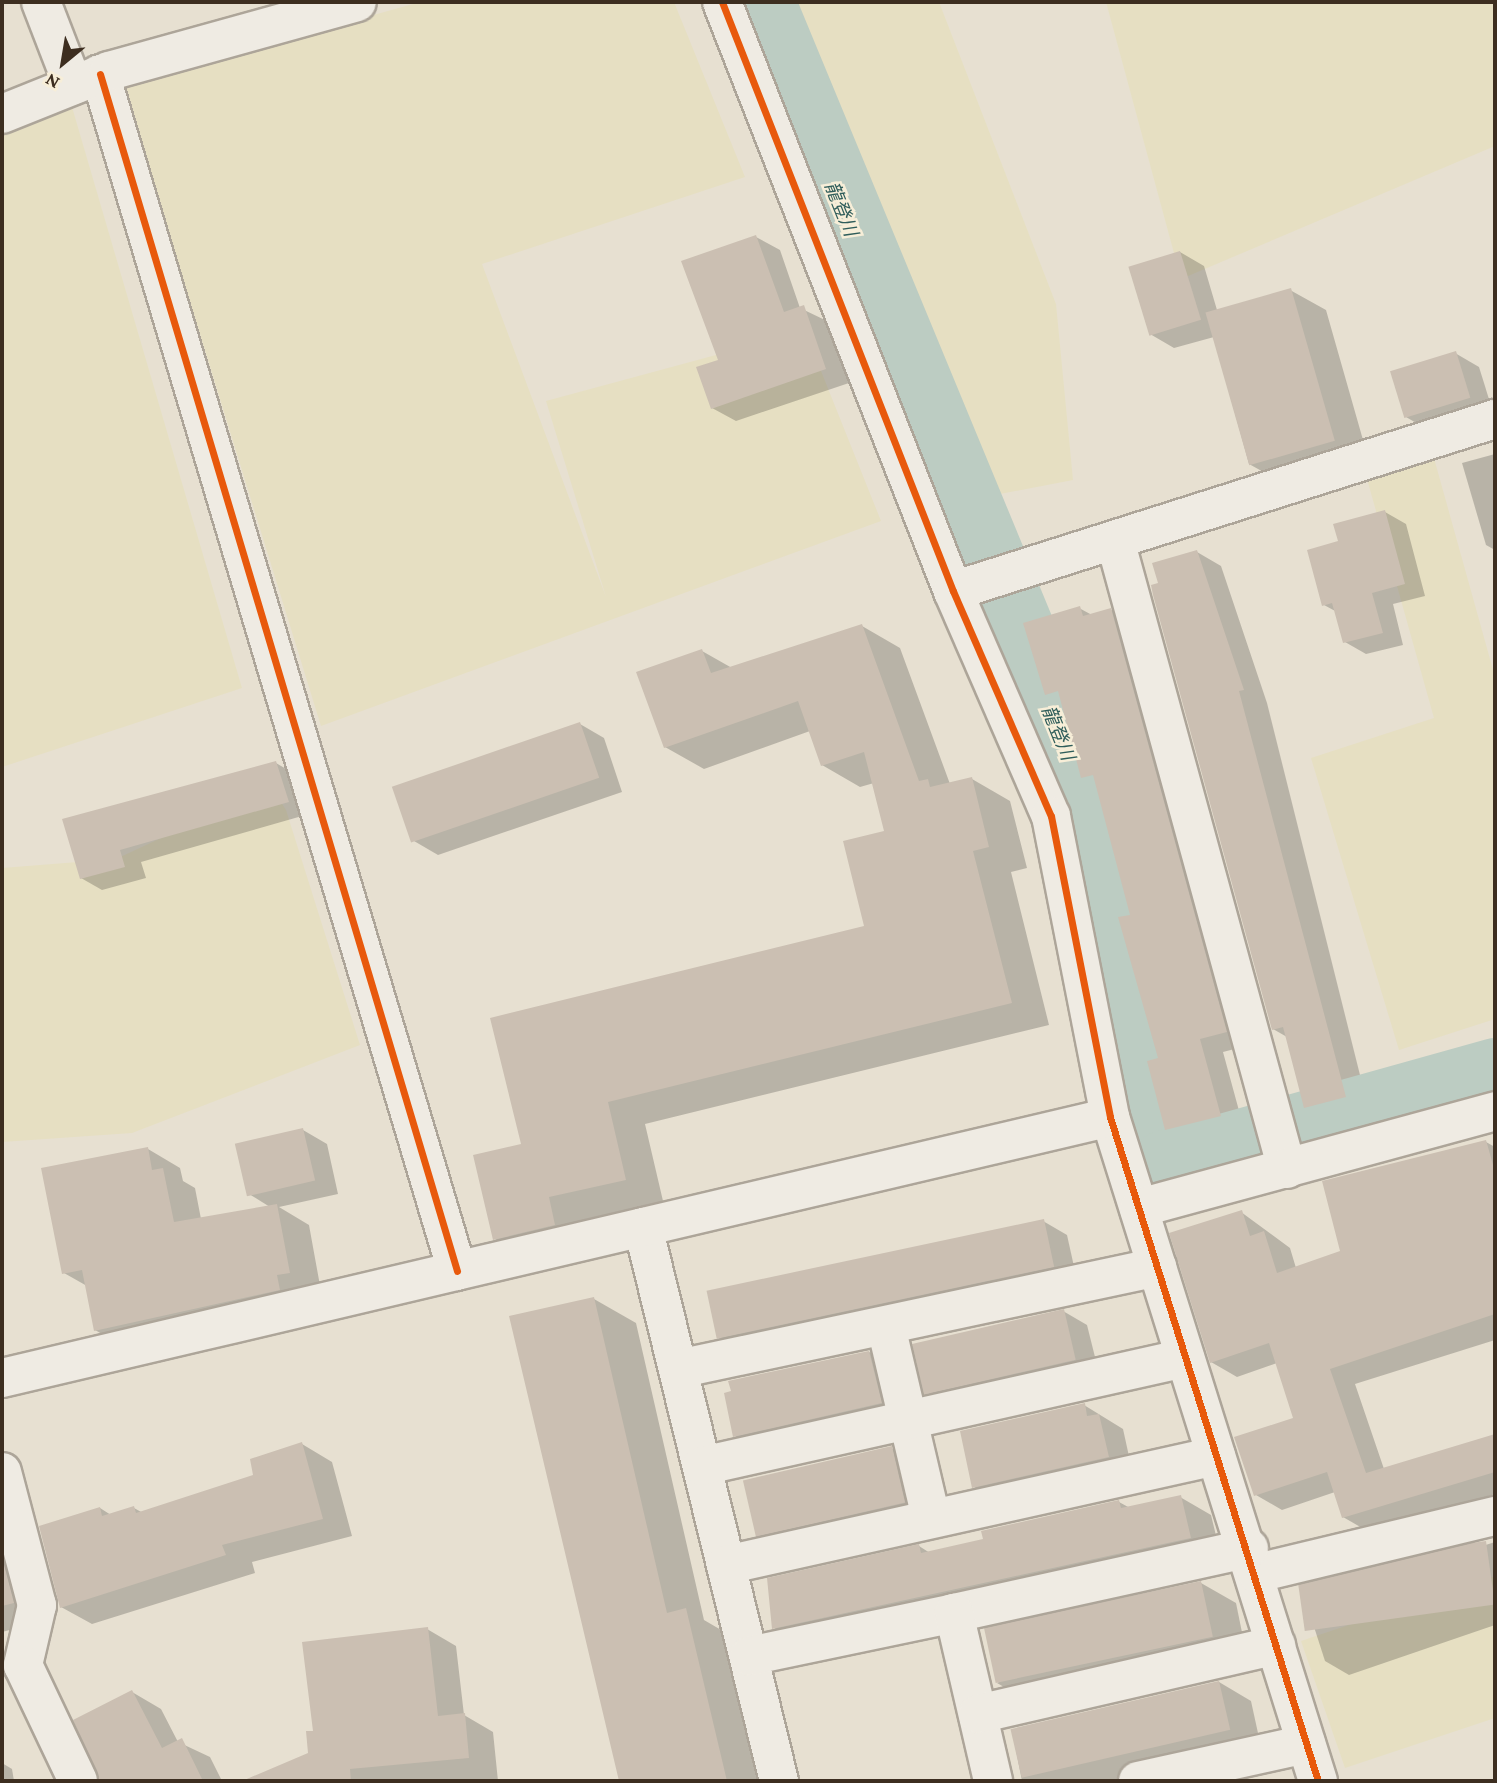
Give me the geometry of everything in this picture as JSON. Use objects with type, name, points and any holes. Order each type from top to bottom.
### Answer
[{"type":"street","points":[[41,2],[87,80],[457,1270]]},
{"type":"street","points":[[2,114],[87,80],[357,2]]},
{"type":"street","points":[[722,2],[953,591],[1051,817],[1110,1117],[1216,1456],[1252,1561],[1318,1781]]},
{"type":"street","points":[[953,591],[1495,419]]},
{"type":"street","points":[[1115,540],[1287,1169]]},
{"type":"street","points":[[1139,1208],[1495,1111]]},
{"type":"street","points":[[2,1378],[1110,1117]]},
{"type":"street","points":[[643,1227],[779,1781]]},
{"type":"street","points":[[678,1369],[1157,1267]]},
{"type":"street","points":[[886,1326],[912,1417],[931,1518]]},
{"type":"street","points":[[702,1466],[1185,1358]]},
{"type":"street","points":[[726,1564],[1216,1456]]},
{"type":"street","points":[[2,1472],[37,1605],[17,1627],[23,1665],[78,1781]]},
{"type":"street","points":[[748,1656],[954,1613],[1495,1516]]},
{"type":"street","points":[[954,1613],[993,1781]]},
{"type":"street","points":[[978,1714],[1276,1645]]},
{"type":"street","points":[[1139,1781],[1306,1744]]},
{"type":"shaded area","points":[[420,2],[674,2],[745,177],[482,264],[606,597],[546,401],[805,331],[881,521],[321,726],[123,85]]},
{"type":"shaded area","points":[[770,2],[939,2],[1056,304],[1073,480],[979,498]]},
{"type":"shaded area","points":[[1106,2],[1495,2],[1495,146],[1181,279]]},
{"type":"shaded area","points":[[72,107],[242,688],[2,767],[2,135]]},
{"type":"shaded area","points":[[1432,451],[1495,677],[1495,1019],[1399,1050],[1311,758],[1434,718],[1362,461]]},
{"type":"shaded area","points":[[271,787],[286,810],[360,1045],[132,1133],[2,1142],[2,868],[116,859]]},
{"type":"shaded area","points":[[1495,1576],[1495,1718],[1345,1768],[1301,1641]]},
{"type":"building","points":[[756,235],[784,312],[804,305],[826,369],[711,409],[696,367],[718,360],[681,261]]},
{"type":"building","points":[[1180,251],[1201,320],[1149,336],[1128,267]]},
{"type":"building","points":[[1291,288],[1335,441],[1249,465],[1205,313]]},
{"type":"building","points":[[1456,351],[1470,398],[1404,418],[1390,371]]},
{"type":"building","points":[[1385,510],[1405,584],[1372,593],[1383,633],[1343,643],[1332,603],[1322,606],[1307,550],[1338,541],[1333,524]]},
{"type":"building","points":[[1197,550],[1244,690],[1239,691],[1346,1097],[1304,1108],[1283,1027],[1272,1030],[1151,585],[1158,583],[1152,563]]},
{"type":"building","points":[[1080,606],[1083,616],[1111,608],[1227,1032],[1200,1039],[1221,1116],[1165,1130],[1147,1061],[1158,1058],[1118,917],[1130,915],[1093,775],[1081,778],[1058,691],[1045,695],[1023,623]]},
{"type":"building","points":[[862,624],[919,781],[928,779],[930,787],[972,777],[989,847],[973,851],[1012,1003],[608,1102],[626,1180],[549,1197],[555,1225],[493,1240],[473,1155],[521,1144],[490,1018],[864,926],[843,841],[884,831],[864,752],[821,766],[798,701],[664,748],[636,672],[702,649],[711,673]]},
{"type":"building","points":[[580,722],[599,778],[411,843],[392,787]]},
{"type":"building","points":[[276,761],[289,802],[120,850],[125,867],[80,879],[62,819]]},
{"type":"building","points":[[303,1128],[315,1181],[247,1196],[235,1144]]},
{"type":"building","points":[[1486,1140],[1495,1172],[1495,1314],[1330,1369],[1366,1473],[1495,1434],[1495,1472],[1342,1518],[1327,1472],[1254,1496],[1234,1437],[1293,1418],[1269,1343],[1210,1363],[1169,1233],[1242,1210],[1250,1236],[1264,1231],[1277,1273],[1340,1251],[1322,1181]]},
{"type":"building","points":[[148,1147],[152,1170],[163,1168],[174,1222],[277,1204],[290,1273],[277,1275],[280,1290],[94,1331],[82,1270],[62,1274],[41,1168]]},
{"type":"building","points":[[1044,1219],[1054,1267],[717,1339],[707,1291]]},
{"type":"building","points":[[594,1297],[667,1613],[686,1608],[727,1781],[619,1781],[509,1316]]},
{"type":"building","points":[[1064,1309],[1076,1360],[924,1395],[912,1344]]},
{"type":"building","points":[[869,1351],[882,1403],[733,1437],[724,1393],[731,1391],[728,1381]]},
{"type":"building","points":[[1085,1403],[1087,1416],[1099,1414],[1109,1457],[972,1488],[960,1431]]},
{"type":"building","points":[[302,1442],[323,1519],[222,1545],[226,1555],[60,1608],[39,1526],[100,1507],[102,1516],[134,1506],[136,1513],[253,1475],[250,1459]]},
{"type":"building","points":[[892,1446],[905,1503],[756,1537],[743,1480]]},
{"type":"building","points":[[1181,1495],[1191,1538],[772,1629],[767,1578],[919,1544],[921,1553],[983,1539],[981,1531],[1119,1500],[1121,1508]]},
{"type":"building","points":[[1486,1541],[1495,1604],[1305,1631],[1296,1568]]},
{"type":"building","points":[[2,1557],[14,1603],[2,1606]]},
{"type":"building","points":[[1201,1581],[1213,1637],[996,1683],[984,1627]]},
{"type":"building","points":[[428,1627],[438,1716],[465,1713],[469,1758],[350,1769],[351,1781],[242,1781],[308,1753],[306,1731],[313,1731],[302,1642]]},
{"type":"building","points":[[1219,1681],[1230,1730],[1022,1778],[1010,1729]]},
{"type":"building","points":[[132,1690],[162,1748],[182,1738],[203,1781],[100,1781],[73,1720]]},
{"type":"waterway","name":"龍登川","points":[[756,2],[1084,795],[1166,1168],[1495,1076]]},
{"type":"cycle path","points":[[722,2],[953,591],[1051,816],[1110,1117],[1318,1781]]},
{"type":"cycle path","points":[[100,74],[457,1271]]}]
